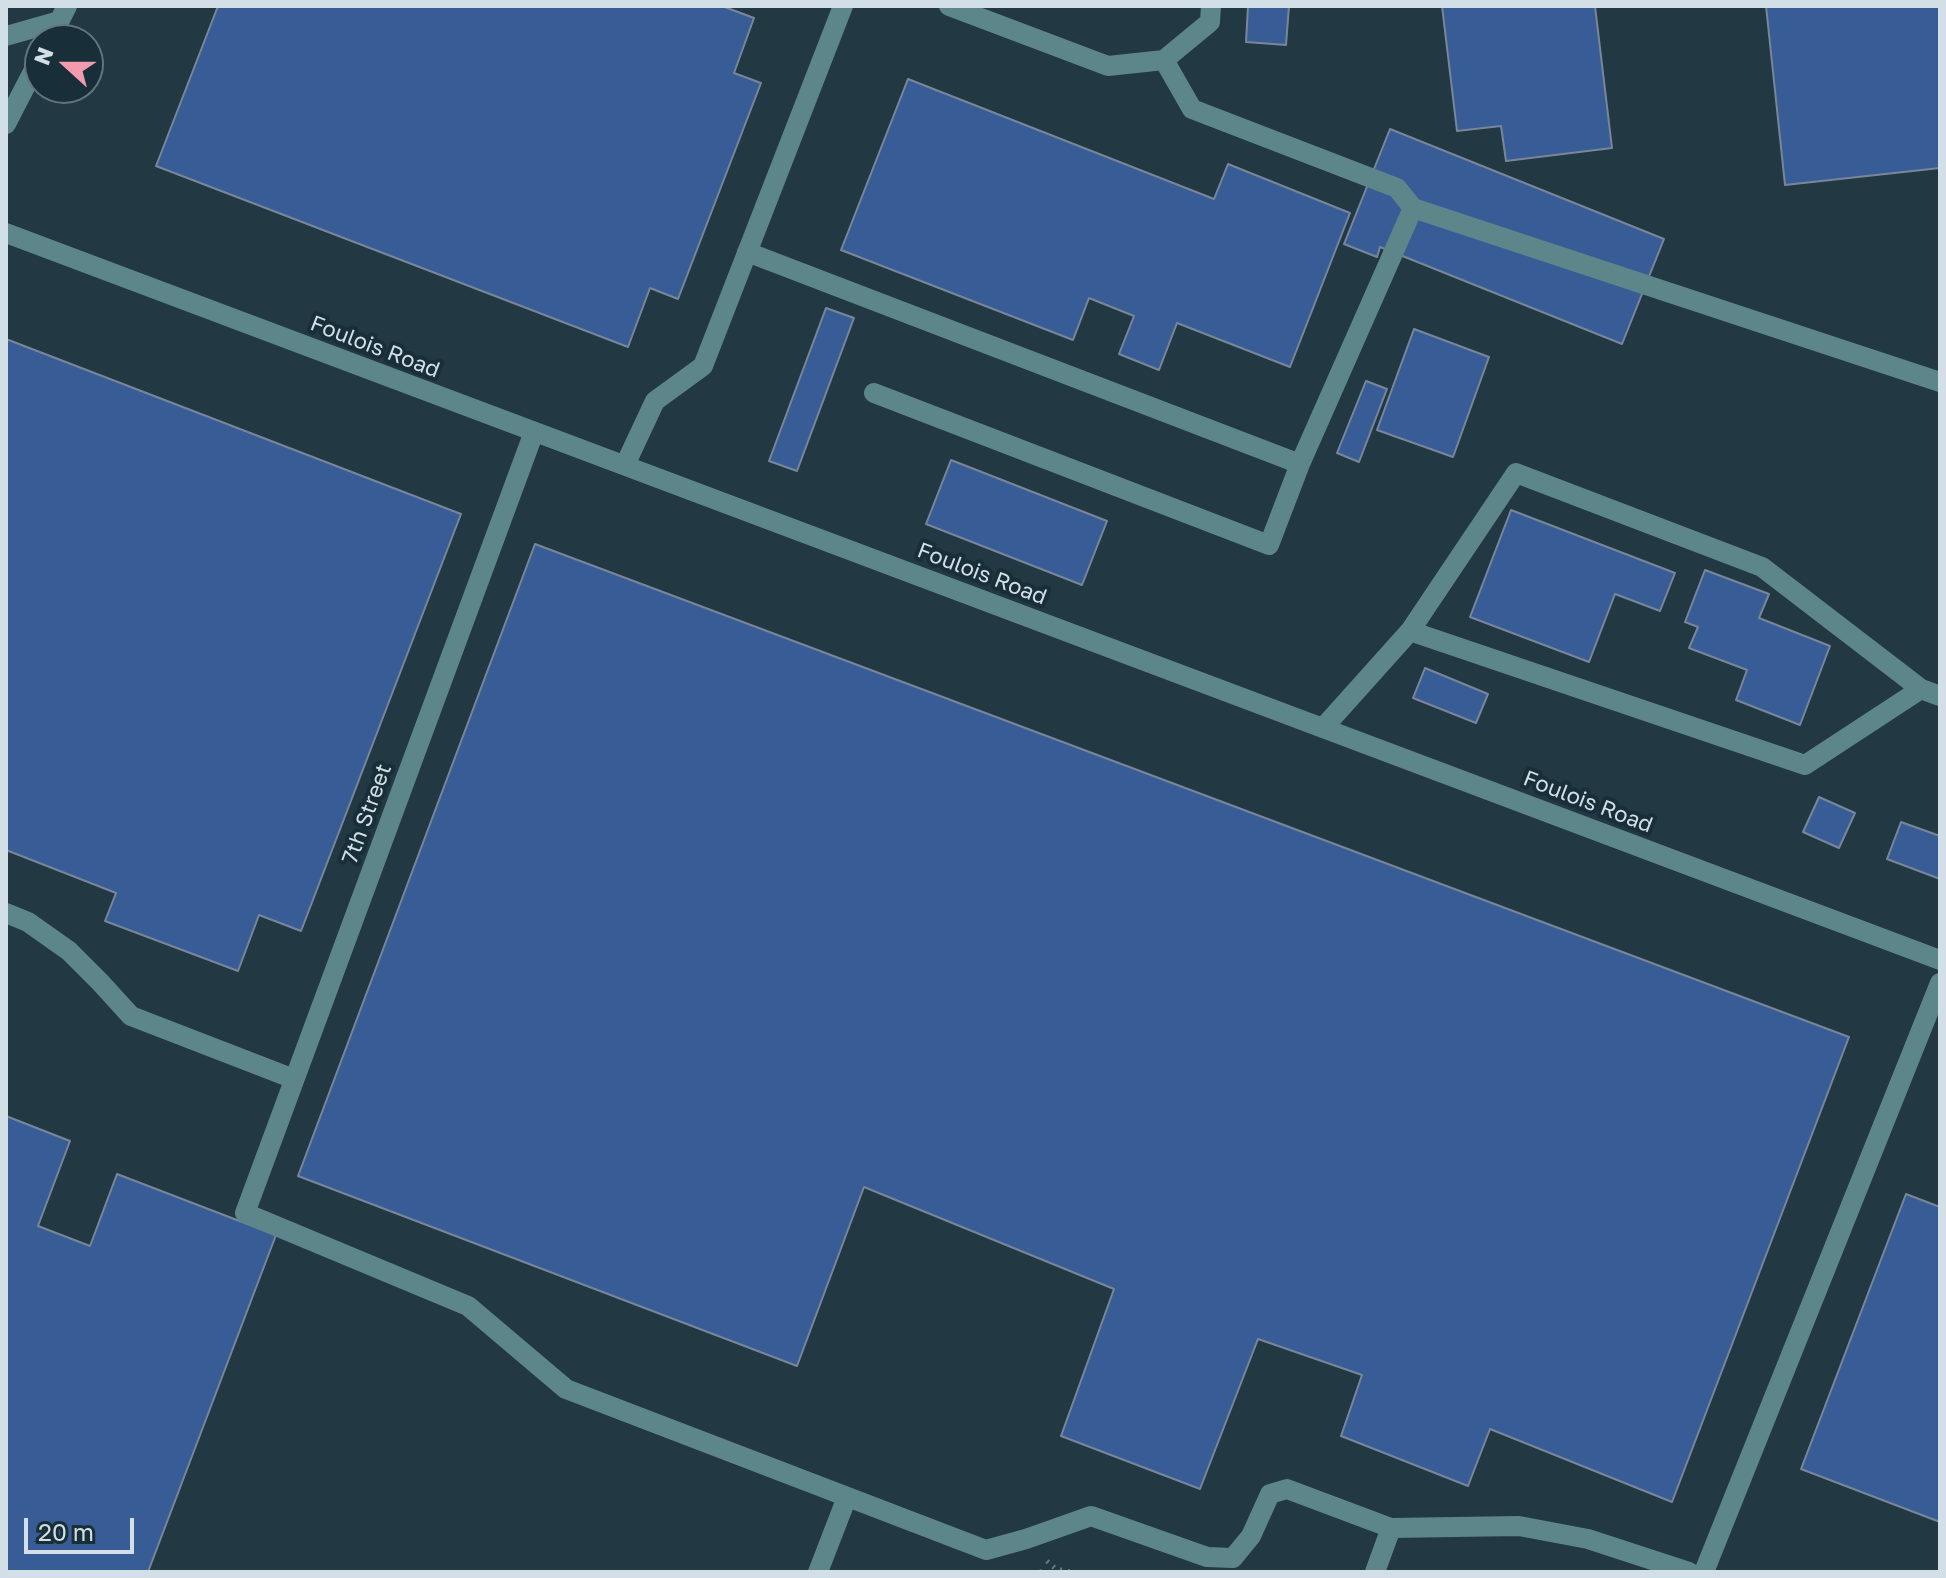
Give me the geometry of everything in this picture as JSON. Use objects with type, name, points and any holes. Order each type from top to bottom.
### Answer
[{"type":"street","points":[[625,465],[655,401],[703,366],[843,6]]},
{"type":"street","points":[[949,6],[1108,66],[1164,60],[1210,22],[1211,6]]},
{"type":"street","points":[[6,36],[63,14]]},
{"type":"street","points":[[1164,60],[1192,109],[1397,188],[1413,208],[1940,382]]},
{"type":"street","points":[[6,124],[24,89]]},
{"type":"street","points":[[874,393],[1269,545],[1300,464],[1413,208]]},
{"type":"street","name":"Foulois Road","points":[[6,233],[1940,960]]},
{"type":"street","points":[[747,252],[1300,464]]},
{"type":"street","name":"7th Street","points":[[534,432],[245,1213],[468,1306],[566,1389],[847,1497]]},
{"type":"street","points":[[1323,728],[1410,631],[1516,473],[1762,567],[1930,692],[1805,765],[1410,631]]},
{"type":"street","points":[[6,913],[28,922],[69,951],[131,1016],[294,1079]]},
{"type":"street","points":[[1704,1572],[1940,983]]},
{"type":"street","points":[[818,1572],[847,1497],[986,1550],[1091,1516],[1207,1557],[1233,1558],[1251,1536],[1270,1494],[1287,1489],[1391,1528],[1519,1526],[1588,1539],[1689,1572]]},
{"type":"street","points":[[1375,1572],[1391,1528]]},
{"type":"path","points":[[1039,1553],[1056,1569],[1071,1572]]},
{"type":"building","points":[[218,6],[722,6],[754,18],[734,73],[761,83],[678,299],[650,288],[628,347],[156,166]]},
{"type":"building","points":[[1248,6],[1289,6],[1286,45],[1246,42]]},
{"type":"building","points":[[1442,6],[1595,6],[1612,148],[1506,161],[1501,126],[1457,131]]},
{"type":"building","points":[[1766,6],[1940,6],[1940,168],[1785,185]]},
{"type":"building","points":[[908,79],[1214,199],[1228,164],[1350,213],[1290,367],[1177,323],[1159,370],[1119,354],[1134,316],[1089,298],[1073,340],[841,250]]},
{"type":"building","points":[[1390,129],[1664,239],[1622,344],[1380,247],[1377,257],[1344,244]]},
{"type":"building","points":[[826,308],[854,318],[797,471],[769,461]]},
{"type":"building","points":[[1414,329],[1489,357],[1453,457],[1377,430]]},
{"type":"building","points":[[6,339],[461,514],[301,931],[259,915],[238,971],[105,921],[116,893],[6,850]]},
{"type":"building","points":[[1366,381],[1387,389],[1359,462],[1337,453]]},
{"type":"building","points":[[951,460],[1107,521],[1082,585],[926,524]]},
{"type":"building","points":[[1511,510],[1675,573],[1660,611],[1615,594],[1589,662],[1470,617]]},
{"type":"building","points":[[535,544],[1849,1037],[1672,1502],[1490,1429],[1468,1486],[1341,1436],[1362,1375],[1258,1339],[1200,1489],[1061,1436],[1114,1289],[864,1187],[797,1366],[298,1176]]},
{"type":"building","points":[[1705,570],[1769,594],[1759,618],[1830,646],[1800,725],[1736,700],[1747,670],[1689,648],[1698,627],[1685,622]]},
{"type":"building","points":[[1425,668],[1488,694],[1476,723],[1413,698]]},
{"type":"building","points":[[1819,797],[1855,813],[1839,848],[1803,832]]},
{"type":"building","points":[[1901,822],[1940,836],[1940,879],[1887,859]]},
{"type":"building","points":[[6,1116],[70,1141],[38,1226],[90,1246],[117,1174],[276,1235],[148,1572],[6,1572]]},
{"type":"building","points":[[1906,1194],[1940,1207],[1940,1522],[1801,1469]]}]
